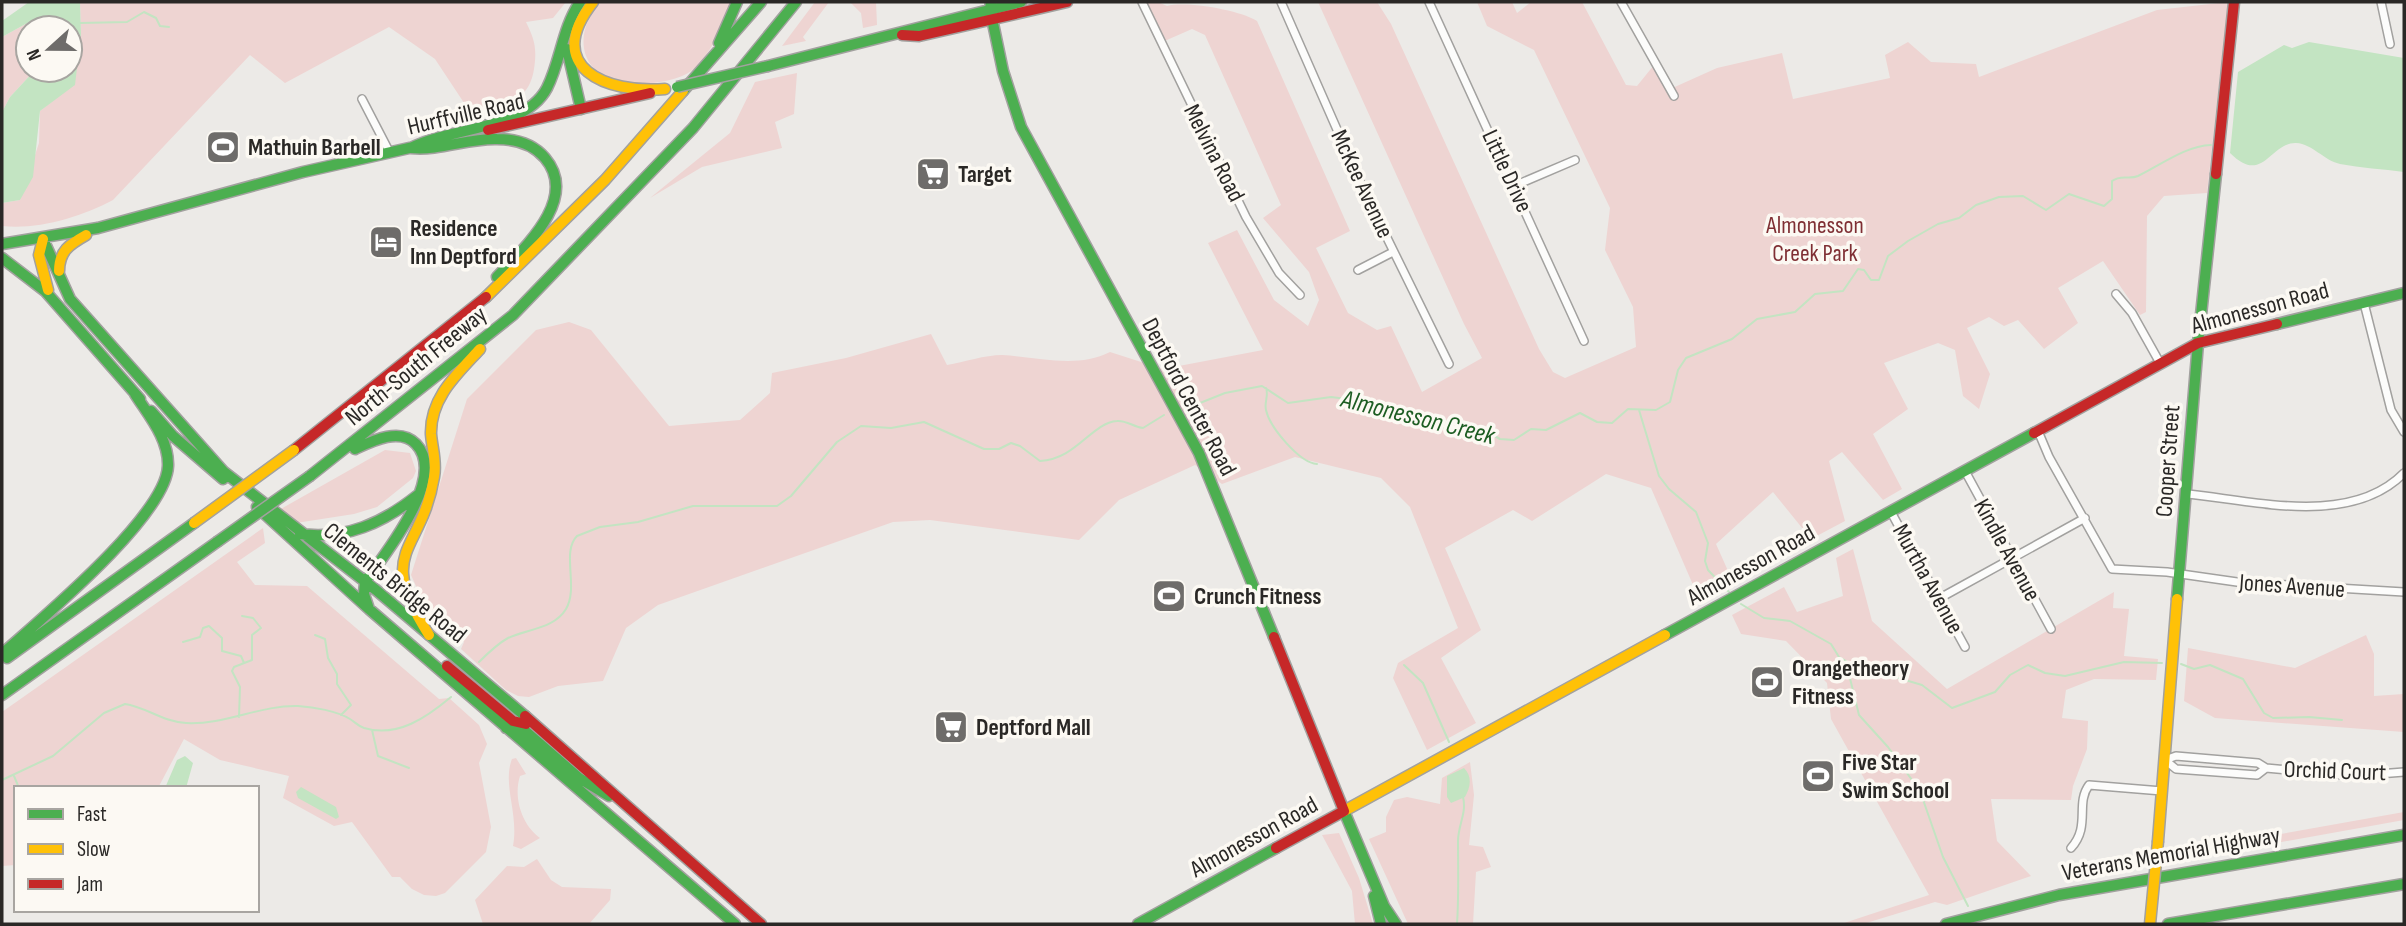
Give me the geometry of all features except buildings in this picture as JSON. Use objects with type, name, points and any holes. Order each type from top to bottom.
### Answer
[{"type":"main road","points":[[411,148],[424,139],[492,122],[534,105],[545,92],[565,32],[580,2]]},
{"type":"main road","points":[[593,2],[576,25],[574,43],[578,59],[586,72],[595,80],[625,90],[665,89]]},
{"type":"main road","points":[[696,78],[727,30],[737,2]]},
{"type":"main road","name":"North-South Freeway","points":[[2,662],[294,450],[475,308],[605,180],[761,2]]},
{"type":"main road","name":"North-South Freeway","points":[[2,695],[310,476],[513,315],[693,128],[796,2]]},
{"type":"main road","name":"Hurffville Road","points":[[43,239],[98,228],[263,182],[900,35],[918,26],[1021,2]]},
{"type":"main road","name":"Hurffville Road","points":[[991,10],[1067,2]]},
{"type":"main road","name":"Cooper Street","points":[[2150,924],[2188,495],[2198,343],[2234,2]]},
{"type":"main road","name":"Deptford Center Road","points":[[991,10],[1021,127],[1199,453],[1374,882]]},
{"type":"main road","points":[[565,32],[581,109]]},
{"type":"main road","points":[[411,148],[426,150],[483,138],[514,140],[538,150],[552,169],[556,190],[545,219],[475,308]]},
{"type":"main road","points":[[60,278],[60,254],[68,244],[98,228]]},
{"type":"main road","points":[[2,244],[43,239]]},
{"type":"main road","name":"Clements Bridge Road","points":[[43,239],[70,299],[212,459],[300,534],[365,582],[429,635],[637,812],[761,924]]},
{"type":"main road","name":"Clements Bridge Road","points":[[43,239],[39,255],[41,270],[55,302]]},
{"type":"main road","name":"Clements Bridge Road","points":[[2,258],[33,279],[173,436],[734,924]]},
{"type":"main road","name":"Almonesson Road","points":[[1138,924],[2198,343],[2404,293]]},
{"type":"main road","points":[[429,635],[407,601],[400,573],[409,536],[435,476],[431,432],[433,410],[452,379],[513,315]]},
{"type":"main road","points":[[2,654],[84,581],[157,500],[168,468],[164,440],[135,394]]},
{"type":"main road","points":[[310,476],[373,441],[395,436],[411,440],[424,455],[427,469],[421,492],[393,542],[365,582],[364,594],[369,609]]},
{"type":"main road","points":[[300,534],[329,536],[355,531],[376,523],[421,492]]},
{"type":"main road","points":[[417,649],[453,670],[513,721],[530,722]]},
{"type":"main road","points":[[506,728],[524,730],[579,778],[637,812]]},
{"type":"main road","name":"Veterans Memorial Highway","points":[[1946,924],[2059,895],[2404,835]]},
{"type":"main road","points":[[1374,882],[1388,924]]},
{"type":"main road","points":[[1374,882],[1374,900],[1381,924]]},
{"type":"main road","points":[[2168,924],[2404,884]]},
{"type":"main road","points":[[1384,906],[1396,924]]},
{"type":"street","name":"Melvina Road","points":[[1142,2],[1246,217],[1279,273],[1300,295]]},
{"type":"street","name":"McKee Avenue","points":[[1281,2],[1393,252],[1449,363]]},
{"type":"street","name":"Little Drive","points":[[1429,2],[1584,341]]},
{"type":"street","points":[[1621,2],[1674,96]]},
{"type":"street","points":[[2381,2],[2390,44]]},
{"type":"street","points":[[362,99],[390,153]]},
{"type":"street","points":[[1514,186],[1574,160]]},
{"type":"street","points":[[1358,270],[1393,252]]},
{"type":"street","points":[[2116,294],[2132,313],[2160,363]]},
{"type":"street","points":[[2364,303],[2391,410],[2404,432]]},
{"type":"street","points":[[1940,598],[2085,518],[2049,457],[2038,430]]},
{"type":"street","name":"Kindle Avenue","points":[[1965,471],[2051,629]]},
{"type":"street","points":[[2188,495],[2322,507],[2372,497],[2404,473]]},
{"type":"street","name":"Murtha Avenue","points":[[1891,512],[1965,647]]},
{"type":"street","name":"Jones Avenue","points":[[2085,518],[2112,569],[2238,582],[2404,592]]},
{"type":"street","name":"Orchid Court","points":[[2165,760],[2176,756],[2258,763],[2266,768],[2353,776],[2404,772]]},
{"type":"street","name":"Orchid Court","points":[[2165,760],[2176,769],[2257,775],[2266,768]]},
{"type":"street","points":[[2071,848],[2081,836],[2084,797],[2089,785],[2162,791]]},
{"type":"green space","points":[[80,2],[566,2],[553,18],[526,22],[535,50],[534,69],[526,89],[513,102],[474,118],[435,59],[389,27],[285,83],[250,55],[113,200],[59,221],[30,226],[2,226],[2,203],[20,200],[39,143],[40,111],[65,91],[67,84],[84,84],[84,14],[80,14]]},
{"type":"green space","points":[[601,2],[732,2],[717,37],[695,68],[679,77],[655,83],[631,84],[600,74],[586,55],[584,34],[587,22]]},
{"type":"green space","points":[[815,2],[829,2],[803,37],[806,41],[782,46]]},
{"type":"green space","points":[[850,2],[876,2],[877,25],[863,28],[861,13]]},
{"type":"green space","name":"Almonesson Creek Park","points":[[1145,2],[1213,8],[1238,13],[1257,21],[1350,231],[1316,248],[1348,313],[1377,330],[1391,326],[1422,392],[1482,358],[1464,324],[1318,2],[1377,2],[1391,24],[1539,349],[1553,372],[1565,378],[1636,347],[1633,307],[1605,250],[1610,208],[1534,50],[1487,26],[1477,2],[1512,2],[1517,13],[1531,2],[1582,2],[1626,85],[1637,86],[1654,65],[1668,90],[1717,68],[1782,53],[1793,99],[1890,78],[1885,55],[1908,42],[1931,62],[1976,64],[1979,77],[2157,10],[2228,2],[2207,193],[2164,196],[2147,216],[2146,312],[2140,315],[2103,261],[2058,288],[2078,323],[2044,349],[2018,320],[2004,326],[1989,317],[1967,328],[1990,374],[1979,409],[1963,396],[1955,350],[1938,343],[1884,363],[1908,409],[1873,434],[1902,489],[1883,500],[1842,452],[1829,461],[1845,521],[1811,539],[1773,492],[1716,544],[1733,582],[1700,601],[1651,488],[1606,474],[1532,521],[1513,510],[1445,548],[1481,630],[1441,658],[1476,723],[1427,750],[1393,678],[1398,663],[1458,628],[1410,507],[1381,478],[1295,457],[1222,484],[1195,465],[1119,500],[1079,540],[930,520],[893,522],[658,605],[626,628],[603,681],[558,686],[529,697],[518,696],[506,690],[461,649],[464,642],[425,606],[411,575],[467,399],[536,330],[569,322],[591,330],[669,426],[740,420],[770,393],[772,373],[846,358],[931,334],[947,365],[1002,355],[1057,361],[1084,360],[1110,352],[1163,369],[1263,350],[1208,243],[1237,230],[1274,300],[1308,326],[1319,300],[1309,272],[1263,218],[1281,205],[1205,35],[1192,29],[1160,43]]},
{"type":"green space","points":[[14,30],[14,84],[22,84],[10,97],[2,112],[2,37]]},
{"type":"green space","points":[[797,73],[794,114],[775,122],[782,148],[702,167],[650,198],[730,133],[755,82]]},
{"type":"green space","points":[[385,450],[410,453],[416,471],[413,478],[377,507],[354,514],[296,523],[279,510]]},
{"type":"green space","points":[[263,528],[265,543],[237,562],[255,585],[307,586],[439,699],[449,698],[479,725],[487,744],[479,763],[491,827],[486,852],[445,893],[436,896],[424,895],[412,889],[400,877],[392,877],[352,822],[334,826],[283,798],[289,776],[220,760],[184,739],[159,786],[14,786],[14,865],[2,866],[2,712]]},
{"type":"green space","points":[[1853,549],[1872,621],[1947,689],[2114,592],[2113,608],[2129,609],[2124,656],[2158,659],[2156,680],[2094,679],[2066,690],[2062,718],[2088,721],[2087,749],[2073,786],[2071,800],[1991,799],[1997,841],[2031,876],[1947,905],[1935,902],[1863,924],[1841,924],[1929,895],[1831,719],[1827,683],[1786,641],[1741,634],[1732,615],[1784,587],[1797,612],[1843,596],[1836,558]]},
{"type":"green space","points":[[2366,635],[2374,654],[2374,696],[2404,694],[2404,732],[2215,718],[2184,701],[2188,648],[2295,668]]},
{"type":"green space","points":[[516,758],[526,774],[520,776],[518,784],[521,810],[528,826],[540,838],[521,849],[513,846],[514,822],[509,779],[512,759]]},
{"type":"green space","points":[[1470,762],[1474,795],[1469,845],[1483,847],[1491,867],[1476,872],[1473,924],[1408,924],[1369,839],[1386,832],[1386,817],[1394,800],[1407,797],[1440,804],[1442,778]]},
{"type":"green space","points":[[2404,812],[2404,820],[2276,843],[2275,835]]},
{"type":"green space","points":[[1339,833],[1359,878],[1373,924],[1355,924],[1352,891],[1322,835]]},
{"type":"green space","points":[[537,859],[551,880],[562,887],[611,889],[610,900],[589,924],[483,924],[475,900],[507,866],[524,867]]},
{"type":"shaded area","points":[[29,2],[80,2],[80,14],[14,14],[14,30],[2,37],[2,21]]},
{"type":"shaded area","points":[[2309,42],[2404,58],[2404,172],[2340,164],[2308,146],[2296,143],[2287,144],[2259,164],[2241,162],[2230,153],[2238,72],[2284,45],[2292,48]]},
{"type":"shaded area","points":[[22,84],[75,84],[40,111],[33,177],[20,200],[2,203],[2,112],[10,97]]},
{"type":"shaded area","points":[[185,756],[193,763],[187,786],[166,786],[177,760]]},
{"type":"shaded area","points":[[1464,768],[1470,779],[1468,790],[1465,797],[1451,803],[1447,797],[1447,776]]},
{"type":"shaded area","points":[[301,787],[336,807],[339,817],[336,819],[298,798],[296,792]]},
{"type":"waterway","points":[[84,23],[127,22],[144,12],[156,18],[160,26],[169,27]]},
{"type":"waterway","name":"Almonesson Creek","points":[[1195,405],[1225,393],[1262,386],[1288,403],[1331,397],[1370,402],[1423,418],[1431,427],[1480,428],[1500,439],[1514,440],[1531,429],[1546,430],[1580,413],[1597,422],[1612,423],[1628,409],[1656,410],[1670,402],[1678,370],[1686,358],[1732,339],[1757,319],[1795,312],[1815,294],[1843,291],[1858,269],[1864,270],[1871,280],[1879,280],[1888,256],[1908,241],[1938,224],[1959,218],[1976,205],[1999,197],[2023,196],[2046,210],[2069,194],[2104,206],[2112,199],[2112,181],[2115,179],[2138,176],[2183,152],[2211,145]]},
{"type":"waterway","points":[[1266,388],[1266,410],[1273,426],[1302,458],[1317,464]]},
{"type":"waterway","points":[[1639,410],[1659,476],[1669,489],[1696,512],[1708,543],[1705,561],[1708,570],[1729,592]]},
{"type":"waterway","name":"Almonesson Creek","points":[[479,662],[504,640],[547,625],[561,616],[570,600],[570,551],[577,536],[600,527],[638,522],[693,506],[777,506],[791,496],[837,442],[861,426],[891,428],[924,422],[984,449],[999,449],[1011,443],[1020,446],[1040,461],[1064,454],[1108,423],[1120,421],[1143,428],[1164,415]]},
{"type":"waterway","points":[[1741,604],[1764,618],[1790,621],[1831,644],[1839,657],[1851,664],[1922,685],[1952,708],[1995,692],[2010,675],[2028,665],[2045,673],[2065,676],[2124,662],[2162,663]]},
{"type":"waterway","points":[[239,717],[240,687],[232,671],[234,667],[252,660],[252,635],[261,628],[253,618],[242,616]]},
{"type":"waterway","points":[[183,642],[200,637],[203,628],[209,626],[222,638],[222,651],[241,656],[244,663]]},
{"type":"waterway","points":[[315,635],[325,639],[328,658],[337,674],[337,684],[351,705],[341,715]]},
{"type":"waterway","points":[[1846,662],[1859,715],[1888,747],[1920,791],[1943,857],[1968,906]]},
{"type":"waterway","points":[[2181,664],[2194,669],[2210,665],[2243,679],[2264,713],[2273,718],[2342,720]]},
{"type":"waterway","points":[[1404,665],[1423,683],[1449,742]]},
{"type":"waterway","name":"Almonesson Creek","points":[[2,780],[53,756],[104,713],[125,704],[186,723],[215,721],[284,707],[304,707],[339,714],[364,728],[389,730],[411,724],[451,697]]},
{"type":"waterway","points":[[372,730],[378,756],[409,768]]},
{"type":"waterway","points":[[14,776],[18,786]]},
{"type":"waterway","points":[[1457,924],[1458,841],[1464,808],[1463,797]]},
{"type":"traffic: fast","points":[[411,148],[427,141],[505,120],[536,102],[552,77],[569,23],[580,2]]},
{"type":"traffic: fast","points":[[719,43],[737,2]]},
{"type":"traffic: fast","points":[[683,91],[761,2]]},
{"type":"traffic: fast","points":[[310,476],[513,315],[693,128],[796,2]]},
{"type":"traffic: fast","points":[[990,9],[991,2]]},
{"type":"traffic: fast","points":[[768,66],[1021,2]]},
{"type":"traffic: fast","points":[[990,9],[1003,71],[1021,127],[1199,453],[1274,637]]},
{"type":"traffic: fast","points":[[567,49],[581,109]]},
{"type":"traffic: fast","points":[[677,87],[768,66]]},
{"type":"traffic: fast","points":[[411,148],[433,148],[475,140],[504,139],[529,146],[545,158],[554,174],[556,190],[552,206],[533,238],[497,277]]},
{"type":"traffic: fast","points":[[2,244],[98,228],[303,172],[418,146]]},
{"type":"traffic: fast","points":[[2177,599],[2198,343],[2216,174]]},
{"type":"traffic: fast","points":[[43,239],[70,299],[224,472],[376,590],[525,716]]},
{"type":"traffic: fast","points":[[2,258],[45,291],[140,399]]},
{"type":"traffic: fast","points":[[2277,324],[2404,293]]},
{"type":"traffic: fast","points":[[2,654],[71,593],[125,538],[147,512],[162,487],[168,466],[165,446],[135,394]]},
{"type":"traffic: fast","points":[[151,411],[173,436],[223,479]]},
{"type":"traffic: fast","points":[[1665,635],[2034,433]]},
{"type":"traffic: fast","points":[[355,449],[386,437],[402,436],[416,444],[424,458],[424,476],[410,515],[365,582],[364,594],[369,609]]},
{"type":"traffic: fast","points":[[217,542],[310,476]]},
{"type":"traffic: fast","points":[[300,534],[348,532],[391,514],[418,495]]},
{"type":"traffic: fast","points":[[257,507],[369,609],[735,924]]},
{"type":"traffic: fast","points":[[7,658],[194,523]]},
{"type":"traffic: fast","points":[[2,695],[217,542]]},
{"type":"traffic: fast","points":[[506,728],[524,730],[579,778],[609,796]]},
{"type":"traffic: fast","points":[[1344,811],[1384,906],[1396,924]]},
{"type":"traffic: fast","points":[[1946,924],[2059,895],[2404,835]]},
{"type":"traffic: fast","points":[[1138,924],[1276,848]]},
{"type":"traffic: fast","points":[[2168,924],[2404,884]]},
{"type":"traffic: fast","points":[[1374,896],[1381,924]]},
{"type":"traffic: slow","points":[[593,2],[579,25],[574,44],[578,59],[588,72],[603,81],[622,87],[665,89]]},
{"type":"traffic: slow","points":[[486,297],[605,180],[683,91]]},
{"type":"traffic: slow","points":[[59,271],[63,253],[86,235]]},
{"type":"traffic: slow","points":[[43,239],[39,255],[48,290]]},
{"type":"traffic: slow","points":[[429,635],[413,607],[405,585],[403,568],[406,553],[428,503],[434,477],[435,460],[431,434],[435,409],[446,387],[480,349]]},
{"type":"traffic: slow","points":[[194,523],[294,450]]},
{"type":"traffic: slow","points":[[2158,841],[2177,599]]},
{"type":"traffic: slow","points":[[1344,811],[1665,635]]},
{"type":"traffic: slow","points":[[2150,924],[2158,841]]},
{"type":"traffic: jam","points":[[902,35],[919,36],[1067,2]]},
{"type":"traffic: jam","points":[[2216,174],[2234,2]]},
{"type":"traffic: jam","points":[[488,130],[650,93]]},
{"type":"traffic: jam","points":[[294,450],[486,297]]},
{"type":"traffic: jam","points":[[2034,433],[2198,343],[2277,324]]},
{"type":"traffic: jam","points":[[1274,637],[1344,811],[1276,848]]},
{"type":"traffic: jam","points":[[447,666],[513,721],[526,724]]},
{"type":"traffic: jam","points":[[525,716],[761,924]]},
{"type":"place","name":"Mathuin Barbell","points":[[223,147]]},
{"type":"place","name":"Target","points":[[933,174]]},
{"type":"place","name":"Residence Inn Deptford","points":[[386,242]]},
{"type":"place","name":"Crunch Fitness","points":[[1169,596]]},
{"type":"place","name":"Orangetheory Fitness","points":[[1767,682]]},
{"type":"place","name":"Deptford Mall","points":[[951,727]]},
{"type":"place","name":"Five Star Swim School","points":[[1818,776]]}]
